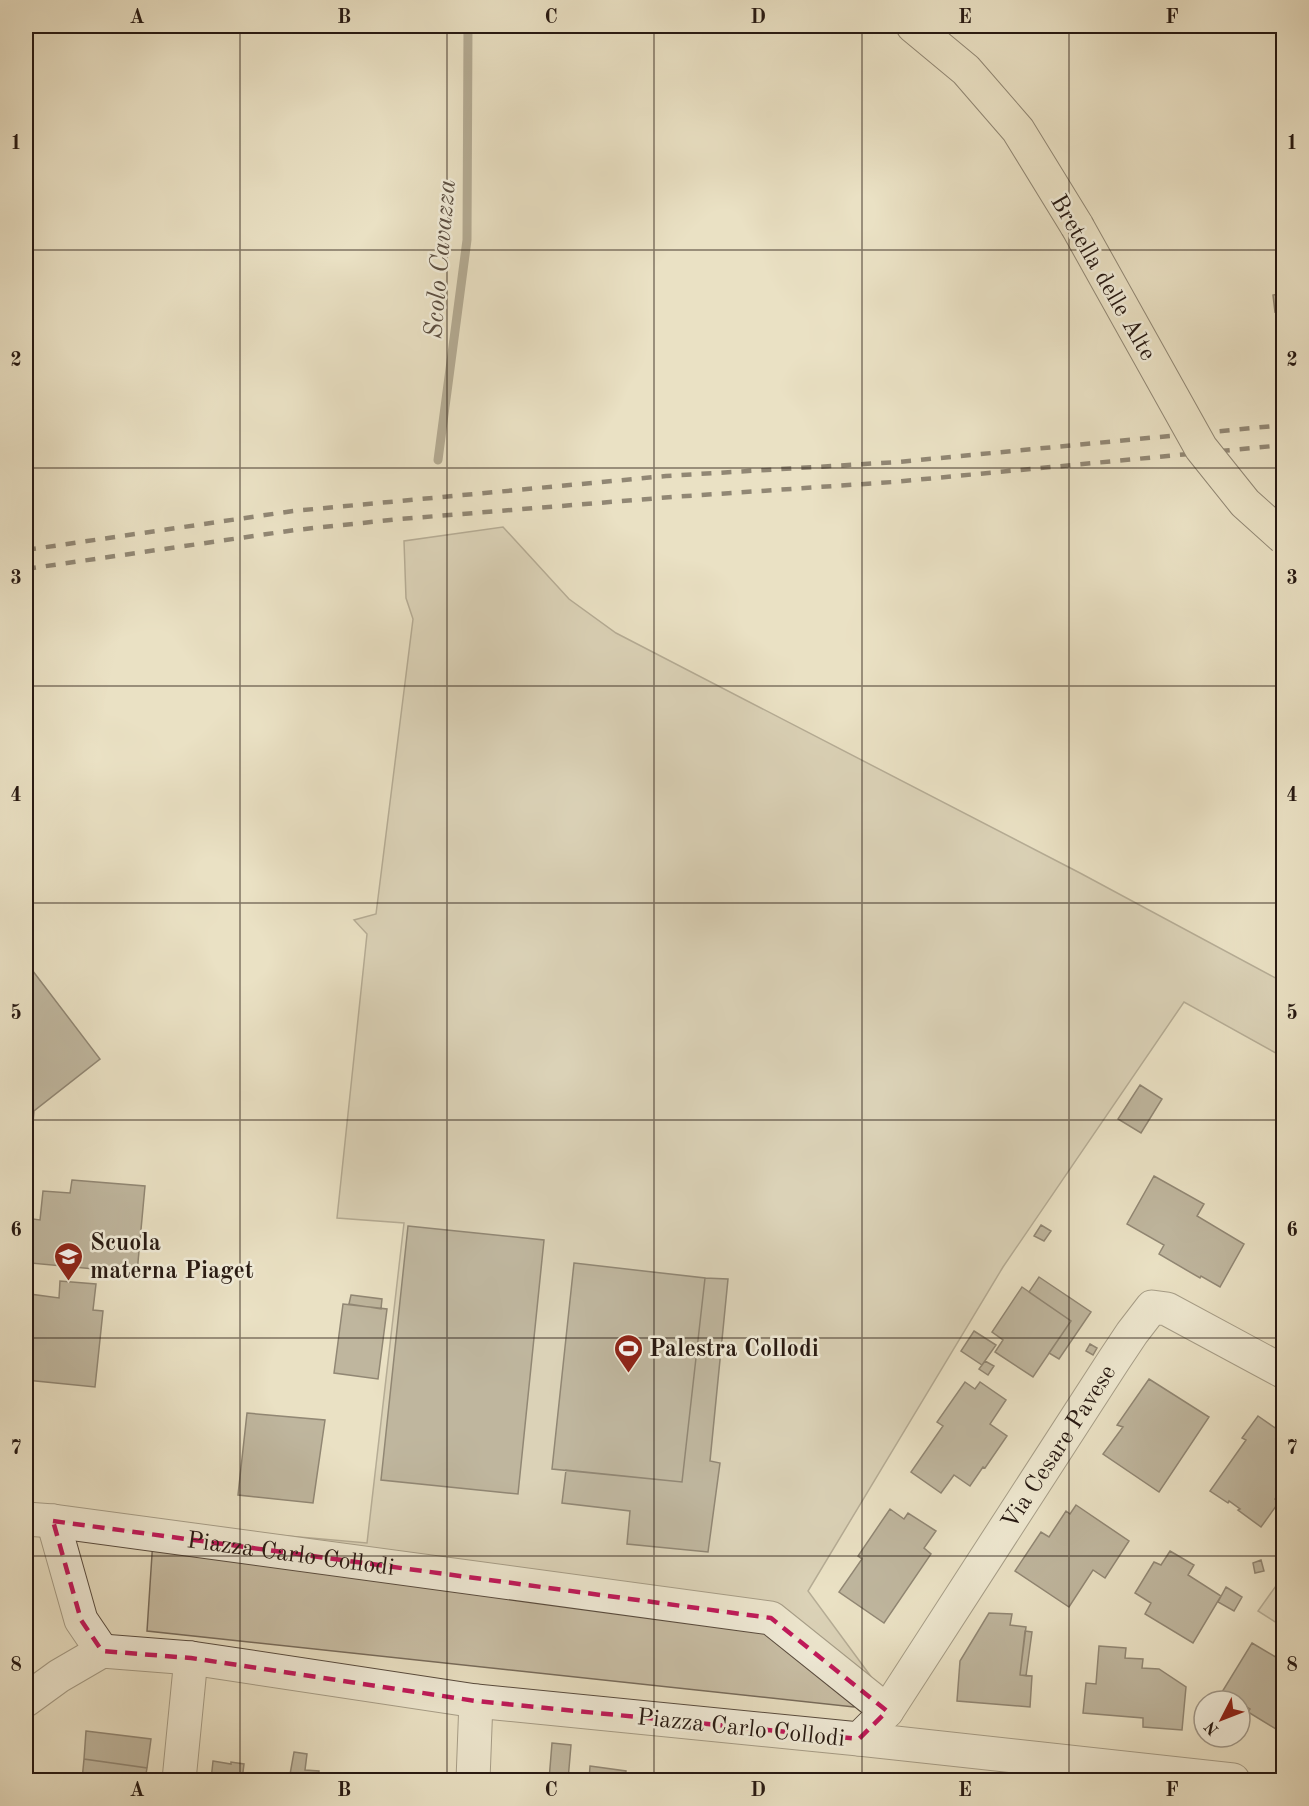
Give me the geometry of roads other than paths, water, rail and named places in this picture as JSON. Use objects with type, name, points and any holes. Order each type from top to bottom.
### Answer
[{"type":"main road","name":"Bretella delle Alte","points":[[913,26],[966,70],[1017,130],[1077,226],[1201,448],[1245,503],[1284,538]]},
{"type":"street","name":"Via Cesare Pavese","points":[[887,1712],[1107,1370],[1152,1307],[1167,1309],[1284,1372]]},
{"type":"street","name":"Piazza Carlo Collodi","points":[[39,1520],[771,1618],[887,1712],[859,1739],[476,1701],[191,1658],[102,1651]]},
{"type":"street","points":[[26,1700],[59,1676],[102,1651],[81,1620],[39,1520]]},
{"type":"street","points":[[179,1780],[191,1658]]},
{"type":"street","points":[[473,1780],[476,1701]]},
{"type":"street","points":[[859,1739],[1233,1780]]},
{"type":"waterway","name":"Scolo Cavazza","points":[[438,460],[467,240],[468,26]]},
{"type":"railway","points":[[26,550],[293,511],[666,476],[898,462],[1284,425]]},
{"type":"railway","points":[[26,569],[295,530],[400,519],[893,482],[1284,445]]},
{"type":"place","name":"Scuola materna Piaget","points":[[69,1282]]},
{"type":"place","name":"Palestra Collodi","points":[[628,1374]]}]
